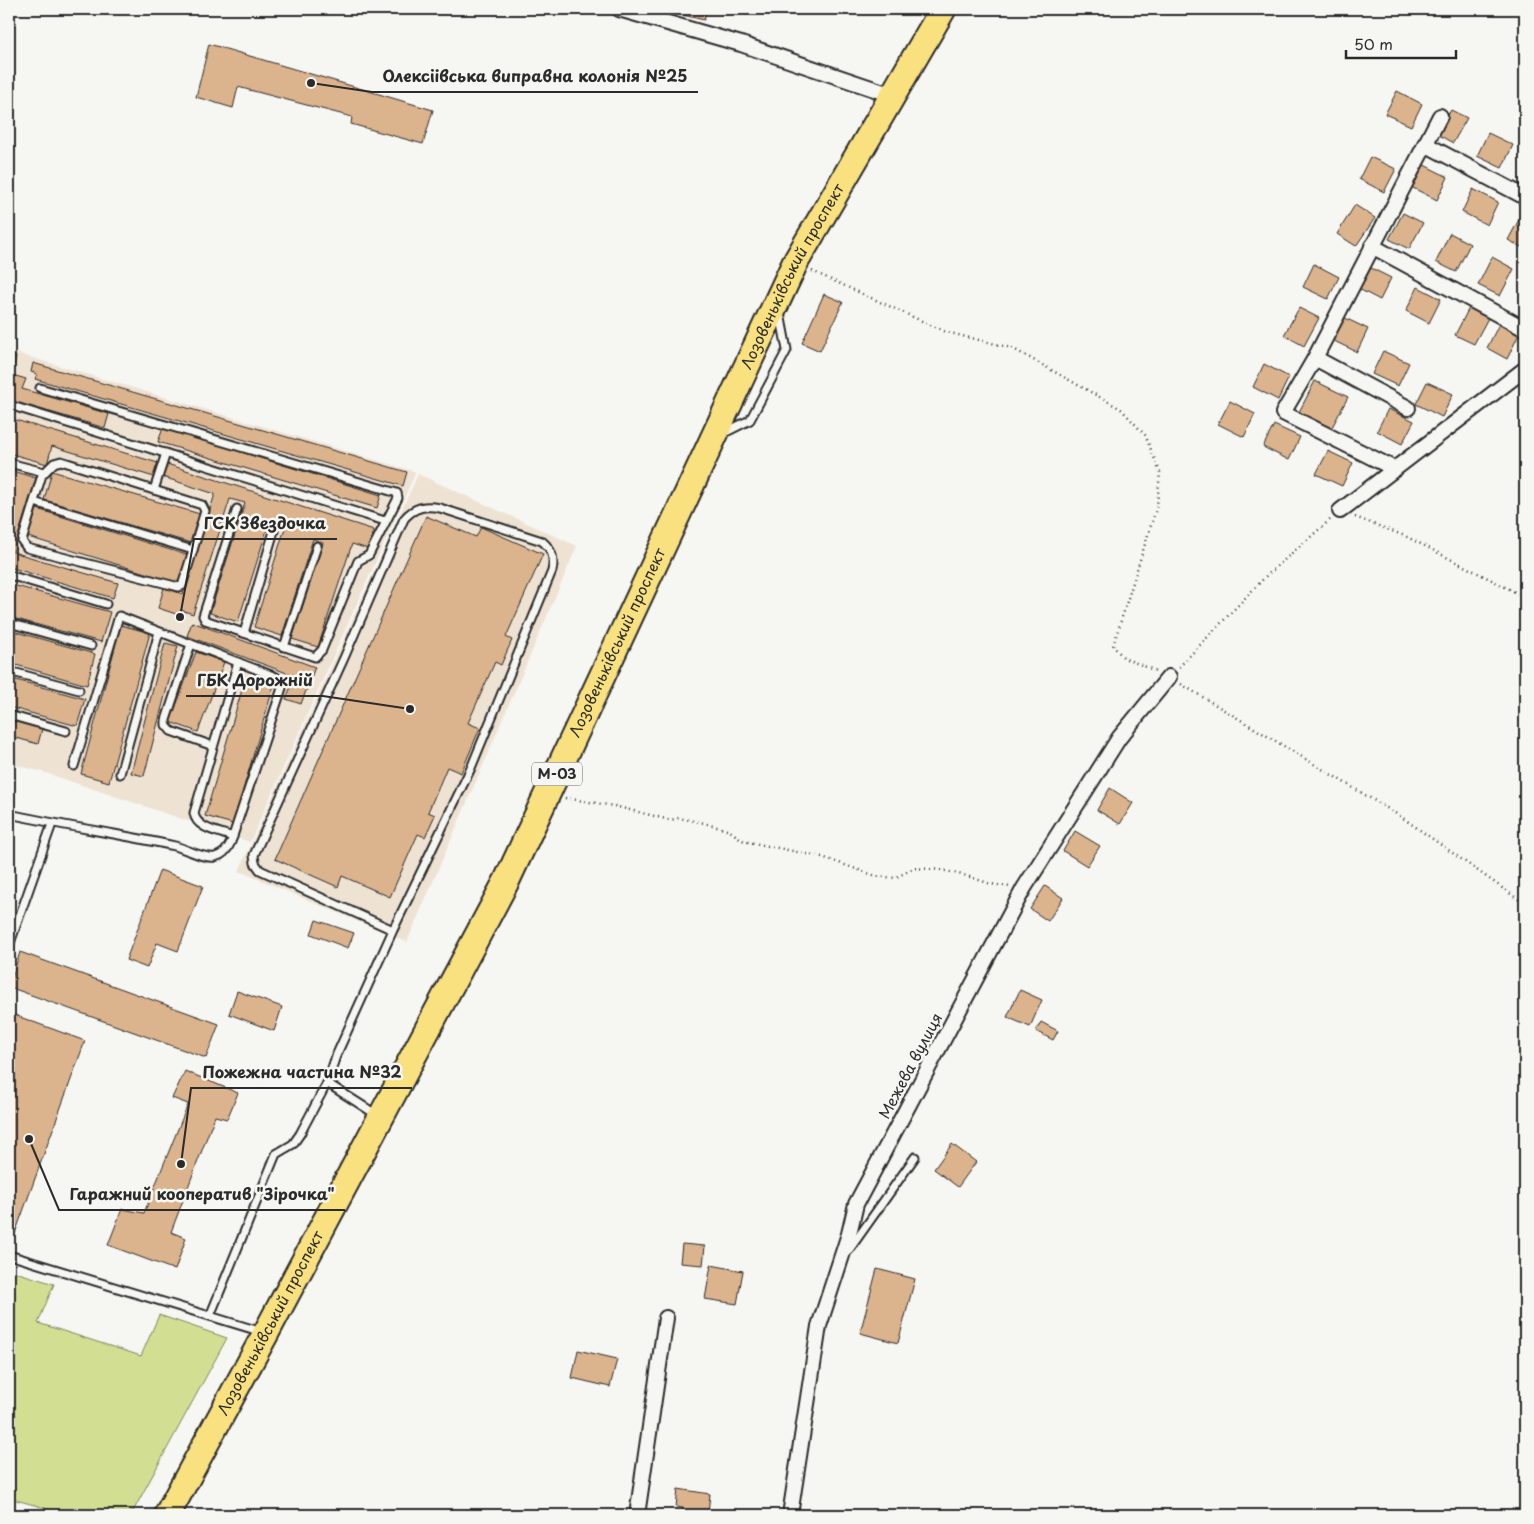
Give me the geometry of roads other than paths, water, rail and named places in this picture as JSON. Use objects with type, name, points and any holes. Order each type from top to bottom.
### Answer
[{"type":"highway","points":[[938,15],[953,9]]},
{"type":"highway","name":"Лозовеньківський проспект","points":[[167,1515],[507,880],[794,263],[938,15]]},
{"type":"street","points":[[618,9],[741,44],[892,95]]},
{"type":"street","points":[[1395,469],[1283,413],[1315,358],[1440,116]]},
{"type":"street","points":[[1425,144],[1525,196]]},
{"type":"street","points":[[1372,246],[1525,329]]},
{"type":"street","points":[[1315,358],[1408,408]]},
{"type":"street","points":[[1340,511],[1525,369]]},
{"type":"street","name":"Межева вулиця","points":[[790,1515],[819,1326],[840,1263],[856,1204],[1024,888],[1119,738],[1169,677]]},
{"type":"street","points":[[637,1515],[666,1318]]},
{"type":"lane","points":[[40,388],[397,493],[398,498],[369,555],[358,561],[322,650],[315,657],[205,620],[203,616],[237,509]]},
{"type":"lane","points":[[9,405],[385,521]]},
{"type":"lane","points":[[154,490],[166,454]]},
{"type":"lane","points":[[61,461],[154,490],[202,505],[204,511],[182,586],[179,587],[27,548],[22,541],[44,472],[54,463],[61,461]]},
{"type":"lane","points":[[9,462],[44,472]]},
{"type":"lane","points":[[34,502],[193,550]]},
{"type":"lane","points":[[210,1316],[276,1154],[293,1144],[327,1083],[336,1056],[393,930],[471,768],[554,564],[551,551],[542,541],[429,506],[412,511],[404,519],[344,658],[254,855],[255,863],[260,870],[393,930]]},
{"type":"lane","points":[[244,633],[274,531]]},
{"type":"lane","points":[[284,647],[317,546]]},
{"type":"lane","points":[[9,575],[106,604]]},
{"type":"lane","points":[[9,814],[176,847],[208,857],[216,857],[223,854],[233,837],[283,685],[276,677],[119,616],[74,766]]},
{"type":"lane","points":[[9,623],[91,646]]},
{"type":"lane","points":[[120,774],[159,632]]},
{"type":"lane","points":[[191,644],[166,725],[171,731],[213,746]]},
{"type":"lane","points":[[233,837],[200,824],[195,817],[195,808],[238,662]]},
{"type":"lane","points":[[9,671],[79,690]]},
{"type":"lane","points":[[9,715],[66,731]]},
{"type":"lane","points":[[9,946],[52,824]]},
{"type":"lane","points":[[327,1083],[381,1118]]},
{"type":"lane","points":[[840,1263],[915,1157]]},
{"type":"lane","points":[[9,1255],[266,1333]]},
{"type":"place","name":"Олексіівська виправна колонія №25","points":[[311,83]]},
{"type":"place","name":"ГСК Звездочка","points":[[180,617]]},
{"type":"place","name":"ГБК Дорожній","points":[[410,709]]},
{"type":"place","name":"Гаражний кооператив \"Зірочка\"","points":[[29,1139]]},
{"type":"place","name":"Пожежна частина №32","points":[[181,1164]]}]
